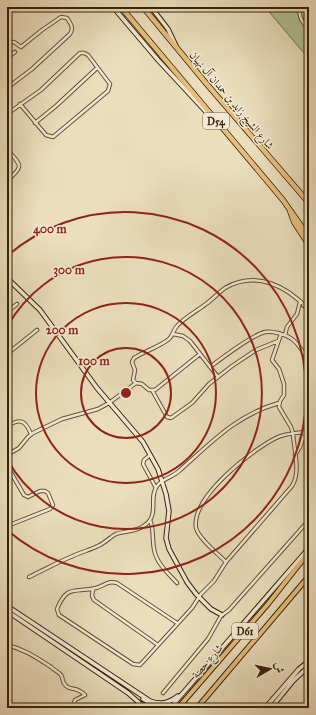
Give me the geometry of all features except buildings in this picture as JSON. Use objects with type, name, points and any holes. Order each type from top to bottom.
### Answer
[{"type":"highway","name":"D54","points":[[121,7],[290,209],[309,237]]},
{"type":"highway","name":"شارع الشيخ زايد بن حمدان آل نهيان","points":[[142,7],[309,203]]},
{"type":"highway","points":[[290,209],[292,219],[309,245]]},
{"type":"highway","points":[[302,303],[309,302]]},
{"type":"main road","name":"شارع حصة","points":[[178,708],[268,604],[309,552]]},
{"type":"main road","name":"D61","points":[[199,708],[309,576]]},
{"type":"street","points":[[113,7],[158,60],[243,152]]},
{"type":"street","points":[[151,7],[168,29],[176,46]]},
{"type":"street","points":[[298,7],[301,19],[309,31]]},
{"type":"street","points":[[7,43],[14,42],[21,47],[61,17],[67,18],[72,26],[70,34],[36,66],[7,88]]},
{"type":"street","points":[[7,58],[15,52]]},
{"type":"street","points":[[7,114],[20,104],[44,87],[78,54],[87,54],[109,82],[110,88],[108,91],[53,137],[46,135],[20,104]]},
{"type":"street","points":[[35,122],[56,106],[98,68]]},
{"type":"street","points":[[7,149],[18,162],[20,167],[18,171],[7,181]]},
{"type":"street","points":[[7,278],[40,310],[97,388],[139,436],[162,481],[168,506],[166,534],[168,546],[187,582],[199,597],[212,609],[222,615]]},
{"type":"street","points":[[200,354],[156,389],[147,389],[141,384],[136,383],[133,379],[135,372],[132,363],[133,359],[167,340],[173,334],[177,326],[230,286],[241,282],[256,280],[272,283],[282,288],[309,310]]},
{"type":"street","points":[[285,335],[287,327],[297,314],[302,303]]},
{"type":"street","points":[[7,312],[17,304]]},
{"type":"street","points":[[7,354],[37,330]]},
{"type":"street","points":[[210,367],[260,334],[269,332],[285,335],[294,341],[309,360]]},
{"type":"street","points":[[173,334],[186,338],[218,377]]},
{"type":"street","points":[[29,577],[63,560],[98,546],[116,534],[142,528],[150,520],[153,512],[154,494],[156,488],[162,481],[177,473],[216,437],[231,426],[257,411],[279,403],[284,395],[284,384],[278,367],[272,360],[281,334]]},
{"type":"street","points":[[152,390],[167,417],[170,418],[192,403],[218,377],[256,350],[278,341]]},
{"type":"street","points":[[7,455],[19,448],[31,434],[62,419],[92,412],[109,403],[136,383]]},
{"type":"street","points":[[177,623],[117,583],[108,582],[93,589],[76,590],[65,595],[57,608],[58,614],[135,665],[141,664],[192,608],[199,597],[214,581],[226,562],[293,485],[296,473],[291,427],[279,407],[279,403]]},
{"type":"street","points":[[295,455],[300,447],[309,421]]},
{"type":"street","points":[[7,426],[16,422],[22,422],[27,425],[31,434]]},
{"type":"street","points":[[226,562],[198,533],[196,524],[200,507],[219,483],[239,463],[276,438],[306,432]]},
{"type":"street","points":[[150,455],[144,460],[143,464],[156,488]]},
{"type":"street","points":[[7,466],[24,495],[29,496],[44,490],[48,493],[53,504],[50,509],[7,526]]},
{"type":"street","points":[[150,520],[156,556],[162,566],[178,583]]},
{"type":"street","points":[[163,693],[208,639],[222,615],[230,609],[309,520]]},
{"type":"street","points":[[170,708],[309,548]]},
{"type":"street","points":[[93,589],[92,596],[94,600],[158,645]]},
{"type":"street","points":[[7,606],[131,689],[146,701],[159,708]]},
{"type":"street","points":[[7,611],[128,694],[145,708]]},
{"type":"street","points":[[7,645],[39,658],[60,674],[62,682],[67,687],[77,689],[85,694],[75,700],[75,708]]},
{"type":"street","points":[[265,708],[299,669],[309,661]]},
{"type":"street","points":[[271,708],[293,681],[309,666]]},
{"type":"street","points":[[128,694],[131,689]]},
{"type":"street","points":[[138,694],[152,702],[161,703],[172,700],[184,692]]},
{"type":"street","points":[[7,701],[14,708]]},
{"type":"green space","points":[[265,7],[309,7],[309,59]]}]
